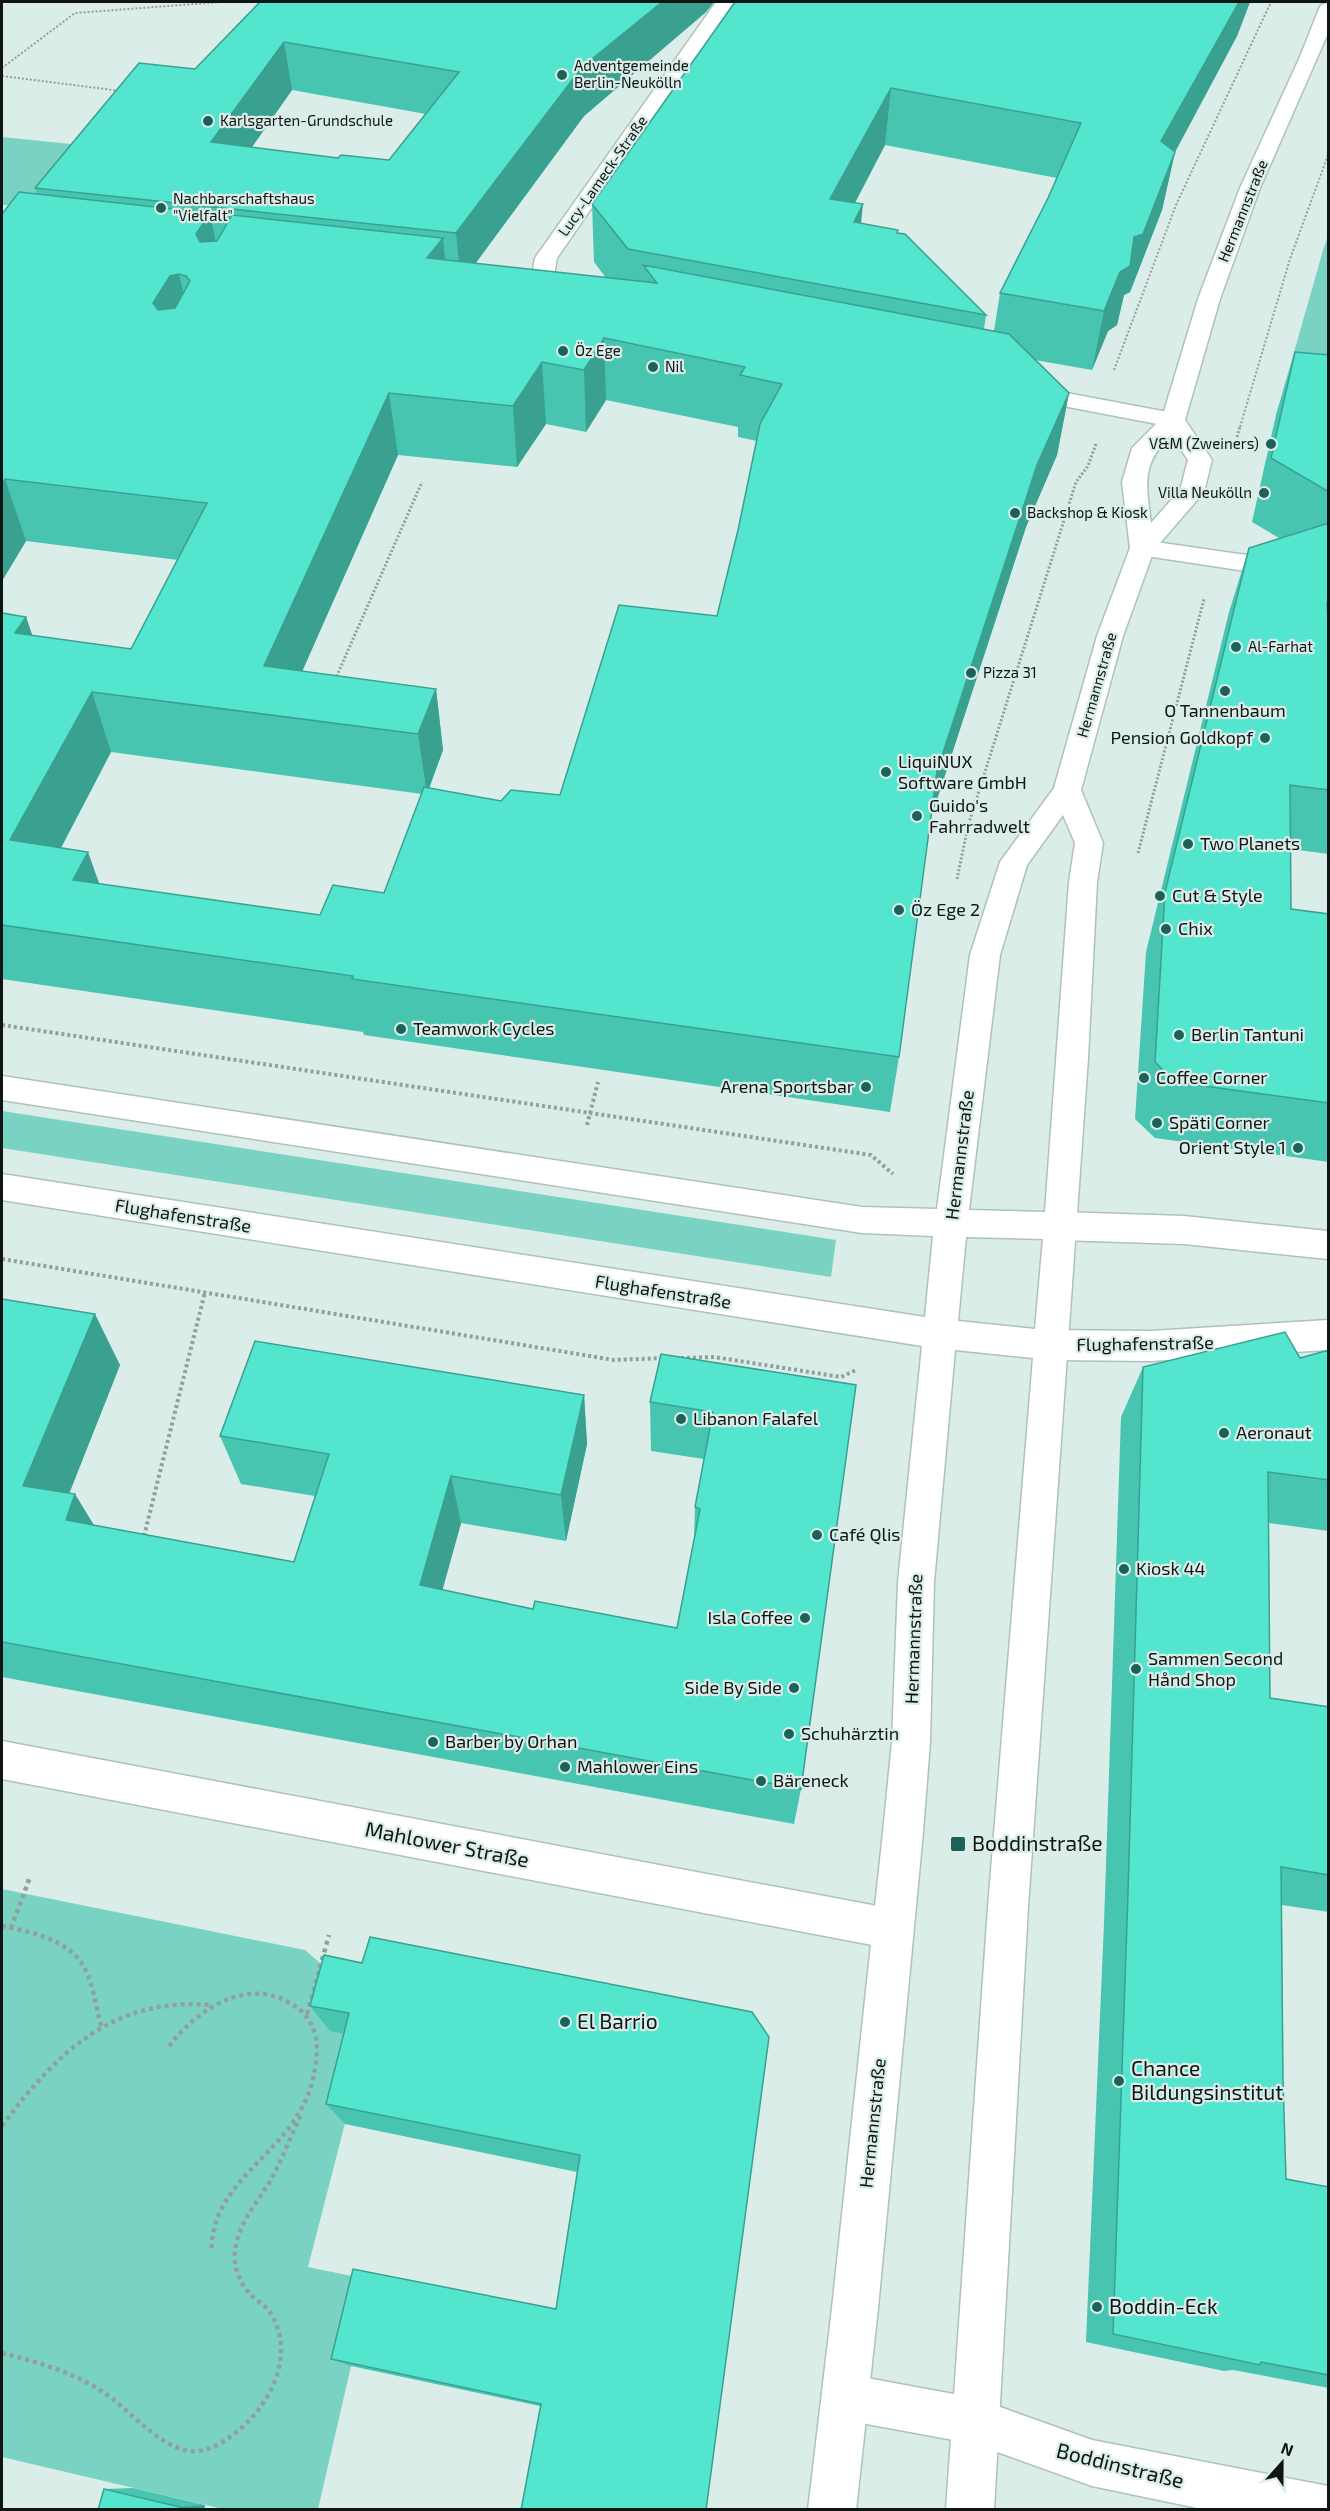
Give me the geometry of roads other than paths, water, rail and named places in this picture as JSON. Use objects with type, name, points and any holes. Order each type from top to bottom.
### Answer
[{"type":"main road","name":"Lucy-Lameck-Straße","points":[[538,299],[546,258],[725,2]]},
{"type":"main road","name":"Hermannstraße","points":[[1142,548],[1134,482],[1144,448],[1173,420],[1209,299],[1250,189],[1329,9]]},
{"type":"main road","points":[[1001,387],[1173,420]]},
{"type":"main road","name":"Hermannstraße","points":[[832,2510],[911,1743],[916,1582],[940,1334],[951,1223],[984,955],[1014,862],[1067,790],[1110,636],[1142,548],[1192,492],[1200,460],[1173,420]]},
{"type":"main road","points":[[1142,548],[1239,562],[1329,570]]},
{"type":"main road","points":[[970,2510],[1008,1907],[1060,1226],[1083,882],[1089,843],[1067,790]]},
{"type":"main road","points":[[2,1088],[862,1220],[1184,1230],[1329,1245]]},
{"type":"main road","name":"Flughafenstraße","points":[[2,1187],[940,1334],[1051,1345],[1151,1346],[1329,1335]]},
{"type":"main road","name":"Mahlower Straße","points":[[2,1760],[893,1929]]},
{"type":"main road","name":"Boddinstraße","points":[[845,2397],[975,2421],[1092,2463],[1328,2510]]},
{"type":"place","name":"Adventgemeinde Berlin-Neukölln","points":[[562,75]]},
{"type":"place","name":"Karlsgarten-Grundschule","points":[[208,121]]},
{"type":"place","name":"Nachbarschaftshaus \"Vielfalt\"","points":[[161,208]]},
{"type":"place","name":"Öz Ege","points":[[563,351]]},
{"type":"place","name":"Nil","points":[[653,367]]},
{"type":"place","name":"V&M (Zweiners)","points":[[1271,444]]},
{"type":"place","name":"Villa Neukölln","points":[[1264,493]]},
{"type":"place","name":"Backshop & Kiosk","points":[[1015,513]]},
{"type":"place","name":"Al-Farhat","points":[[1236,647]]},
{"type":"place","name":"Pizza 31","points":[[971,673]]},
{"type":"place","name":"O Tannenbaum","points":[[1225,691]]},
{"type":"place","name":"Pension Goldkopf","points":[[1265,738]]},
{"type":"place","name":"LiquiNUX Software GmbH","points":[[886,772]]},
{"type":"place","name":"Guido's Fahrradwelt","points":[[917,816]]},
{"type":"place","name":"Two Planets","points":[[1188,844]]},
{"type":"place","name":"Cut & Style","points":[[1160,896]]},
{"type":"place","name":"Öz Ege 2","points":[[899,910]]},
{"type":"place","name":"Chix","points":[[1166,929]]},
{"type":"place","name":"Teamwork Cycles","points":[[401,1029]]},
{"type":"place","name":"Berlin Tantuni","points":[[1179,1035]]},
{"type":"place","name":"Coffee Corner","points":[[1144,1078]]},
{"type":"place","name":"Arena Sportsbar","points":[[866,1087]]},
{"type":"place","name":"Späti Corner","points":[[1157,1123]]},
{"type":"place","name":"Orient Style 1","points":[[1298,1148]]},
{"type":"place","name":"Libanon Falafel","points":[[681,1419]]},
{"type":"place","name":"Aeronaut","points":[[1224,1433]]},
{"type":"place","name":"Café Qlis","points":[[817,1535]]},
{"type":"place","name":"Kiosk 44","points":[[1124,1569]]},
{"type":"place","name":"Isla Coffee","points":[[805,1618]]},
{"type":"place","name":"Sammen Secønd Hånd Shop","points":[[1136,1669]]},
{"type":"place","name":"Side By Side","points":[[794,1688]]},
{"type":"place","name":"Schuhärztin","points":[[789,1734]]},
{"type":"place","name":"Barber by Orhan","points":[[433,1742]]},
{"type":"place","name":"Mahlower Eins","points":[[565,1767]]},
{"type":"place","name":"Bäreneck","points":[[761,1781]]},
{"type":"place","name":"Boddinstraße","points":[[958,1844]]},
{"type":"place","name":"El Barrio","points":[[565,2022]]},
{"type":"place","name":"Chance Bildungsinstitut","points":[[1119,2081]]},
{"type":"place","name":"Boddin-Eck","points":[[1097,2307]]}]
